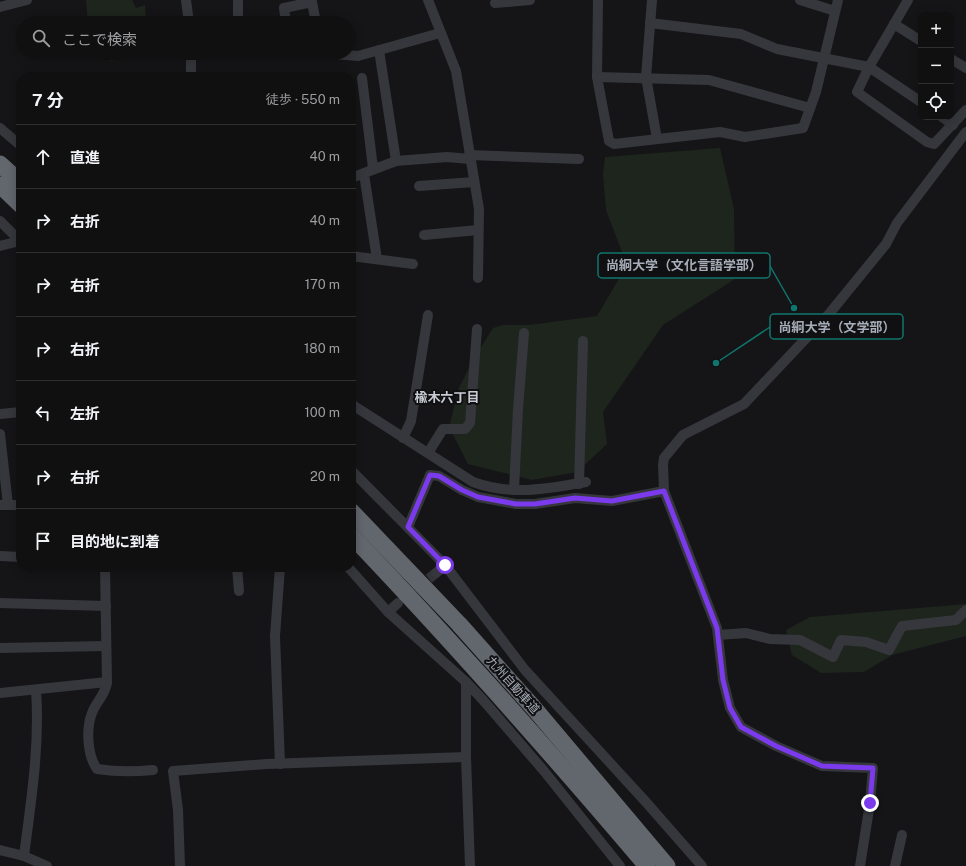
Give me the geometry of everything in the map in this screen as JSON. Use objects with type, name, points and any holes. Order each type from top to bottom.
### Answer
[{"type":"highway","points":[[0,164],[16,179]]},
{"type":"highway","points":[[0,185],[16,200]]},
{"type":"highway","name":"九州自動車道","points":[[356,516],[459,624],[533,707],[668,866]]},
{"type":"highway","name":"九州自動車道","points":[[356,540],[460,651],[563,767],[647,866]]},
{"type":"street","points":[[0,7],[27,0]]},
{"type":"street","points":[[186,0],[188,16]]},
{"type":"street","points":[[238,0],[238,16]]},
{"type":"street","points":[[428,0],[456,71],[478,209],[478,278]]},
{"type":"street","points":[[496,3],[530,0]]},
{"type":"street","points":[[598,0],[598,77],[609,141],[614,144],[720,132],[746,137],[803,128],[824,58],[838,0]]},
{"type":"street","points":[[652,0],[646,77],[656,139]]},
{"type":"street","points":[[800,0],[835,11]]},
{"type":"street","points":[[908,0],[869,67],[857,92],[927,142],[934,144],[966,110]]},
{"type":"street","points":[[285,16],[284,8],[312,2],[315,16]]},
{"type":"street","points":[[650,23],[742,34],[777,49],[869,67],[918,100]]},
{"type":"street","points":[[894,24],[918,39]]},
{"type":"street","points":[[356,56],[440,33]]},
{"type":"street","points":[[379,50],[396,161]]},
{"type":"street","points":[[191,60],[191,72]]},
{"type":"street","points":[[954,61],[966,68]]},
{"type":"street","points":[[598,77],[646,77],[710,80],[810,108]]},
{"type":"street","points":[[362,78],[368,171],[377,259]]},
{"type":"street","points":[[946,120],[953,125]]},
{"type":"street","points":[[0,128],[16,142]]},
{"type":"street","points":[[860,866],[870,803],[873,768],[822,766],[776,746],[741,727],[730,708],[723,680],[715,621],[664,491],[662,472],[664,458],[683,435],[744,404],[819,324],[886,244],[897,223],[966,132]]},
{"type":"street","points":[[356,176],[396,161],[446,156],[579,159]]},
{"type":"street","points":[[419,186],[474,182]]},
{"type":"street","points":[[0,221],[16,237]]},
{"type":"street","points":[[424,235],[478,230]]},
{"type":"street","points":[[0,246],[16,242]]},
{"type":"street","points":[[356,257],[413,264]]},
{"type":"street","points":[[403,438],[411,421],[428,315]]},
{"type":"street","points":[[428,453],[443,429],[465,429],[470,423],[477,329]]},
{"type":"street","points":[[514,490],[524,333]]},
{"type":"street","points":[[356,407],[473,482],[488,487],[514,490],[553,488],[582,483],[584,341]]},
{"type":"street","points":[[0,414],[16,412]]},
{"type":"street","points":[[0,434],[4,505],[16,505]]},
{"type":"street","points":[[356,475],[445,565],[525,670],[645,801],[702,866]]},
{"type":"street","points":[[408,527],[430,475],[439,476],[462,490],[478,497],[516,504],[535,504],[575,498],[612,501],[664,491]]},
{"type":"street","points":[[0,556],[16,557]]},
{"type":"street","points":[[436,573],[445,565]]},
{"type":"street","points":[[105,572],[106,682],[104,692],[92,712],[90,721],[89,742],[93,764],[96,769],[104,770],[128,772],[153,770]]},
{"type":"street","points":[[237,572],[239,591]]},
{"type":"street","points":[[280,572],[276,636],[280,764]]},
{"type":"street","points":[[352,572],[388,612],[466,682],[544,771],[620,866]]},
{"type":"street","points":[[0,603],[106,606]]},
{"type":"street","points":[[388,612],[398,603]]},
{"type":"street","points":[[718,635],[746,633],[770,639],[800,640],[833,657],[841,640],[866,642],[889,650],[902,626],[956,620],[966,610]]},
{"type":"street","points":[[0,648],[106,646]]},
{"type":"street","points":[[0,693],[106,682]]},
{"type":"street","points":[[466,682],[466,758],[470,866]]},
{"type":"street","points":[[24,856],[36,757],[38,717],[36,690]]},
{"type":"street","points":[[180,866],[178,810],[173,772],[280,764],[466,758]]},
{"type":"street","points":[[895,866],[902,835]]},
{"type":"street","points":[[0,850],[24,856],[47,866]]},
{"type":"shaded area","points":[[86,0],[132,0],[136,8],[145,5],[146,16],[87,16]]},
{"type":"shaded area","points":[[720,148],[734,209],[735,279],[663,325],[603,412],[607,444],[577,472],[532,480],[468,464],[449,427],[459,388],[473,360],[493,328],[503,325],[529,325],[597,316],[627,265],[606,210],[603,174],[605,157]]},
{"type":"shaded area","points":[[966,604],[966,636],[892,655],[864,672],[821,673],[792,655],[786,630],[810,617]]},
{"type":"tunnel","points":[[417,588],[436,573]]},
{"type":"place","name":"尚絅大学（文化言語学部）","points":[[794,308]]},
{"type":"place","name":"尚絅大学（文学部）","points":[[716,363]]},
{"type":"district","name":"楡木六丁目","points":[[447,397]]},
{"type":"route","points":[[445,565],[408,527],[428,476],[430,475],[439,476],[462,490],[478,497],[516,504],[535,504],[575,498],[602,502],[624,500],[664,491],[717,628],[723,680],[730,708],[741,727],[776,746],[822,766],[873,768],[870,803]]}]
